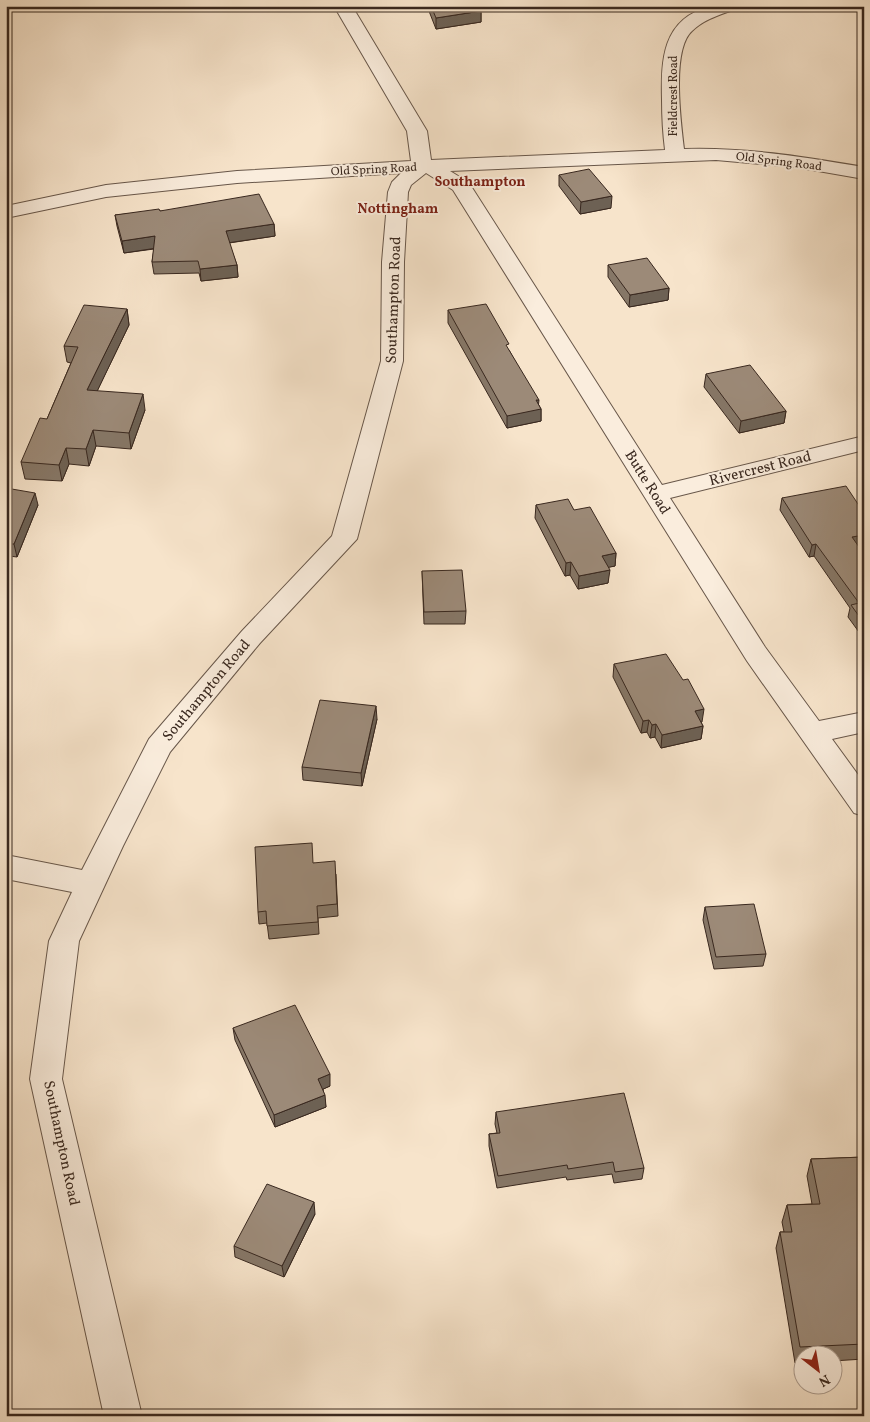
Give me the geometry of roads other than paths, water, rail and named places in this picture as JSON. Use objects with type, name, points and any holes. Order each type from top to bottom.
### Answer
[{"type":"street","points":[[343,6],[416,131],[425,166]]},
{"type":"street","name":"Fieldcrest Road","points":[[675,156],[672,139],[671,57],[675,41],[687,26],[705,13],[727,6]]},
{"type":"street","name":"Old Spring Road","points":[[6,212],[106,191],[237,177],[425,166],[716,154],[796,161],[864,173]]},
{"type":"street","name":"Butte Road","points":[[425,166],[461,186],[756,654],[864,805]]},
{"type":"street","name":"Southampton Road","points":[[123,1416],[46,1079],[64,942],[159,746],[252,637],[344,539],[392,361],[393,262],[398,192],[402,182],[425,166]]},
{"type":"street","name":"Rivercrest Road","points":[[656,494],[864,442]]},
{"type":"street","points":[[812,733],[864,722]]},
{"type":"street","points":[[6,867],[92,884]]},
{"type":"district","name":"Southampton","points":[[480,181]]},
{"type":"district","name":"Nottingham","points":[[398,208]]}]
